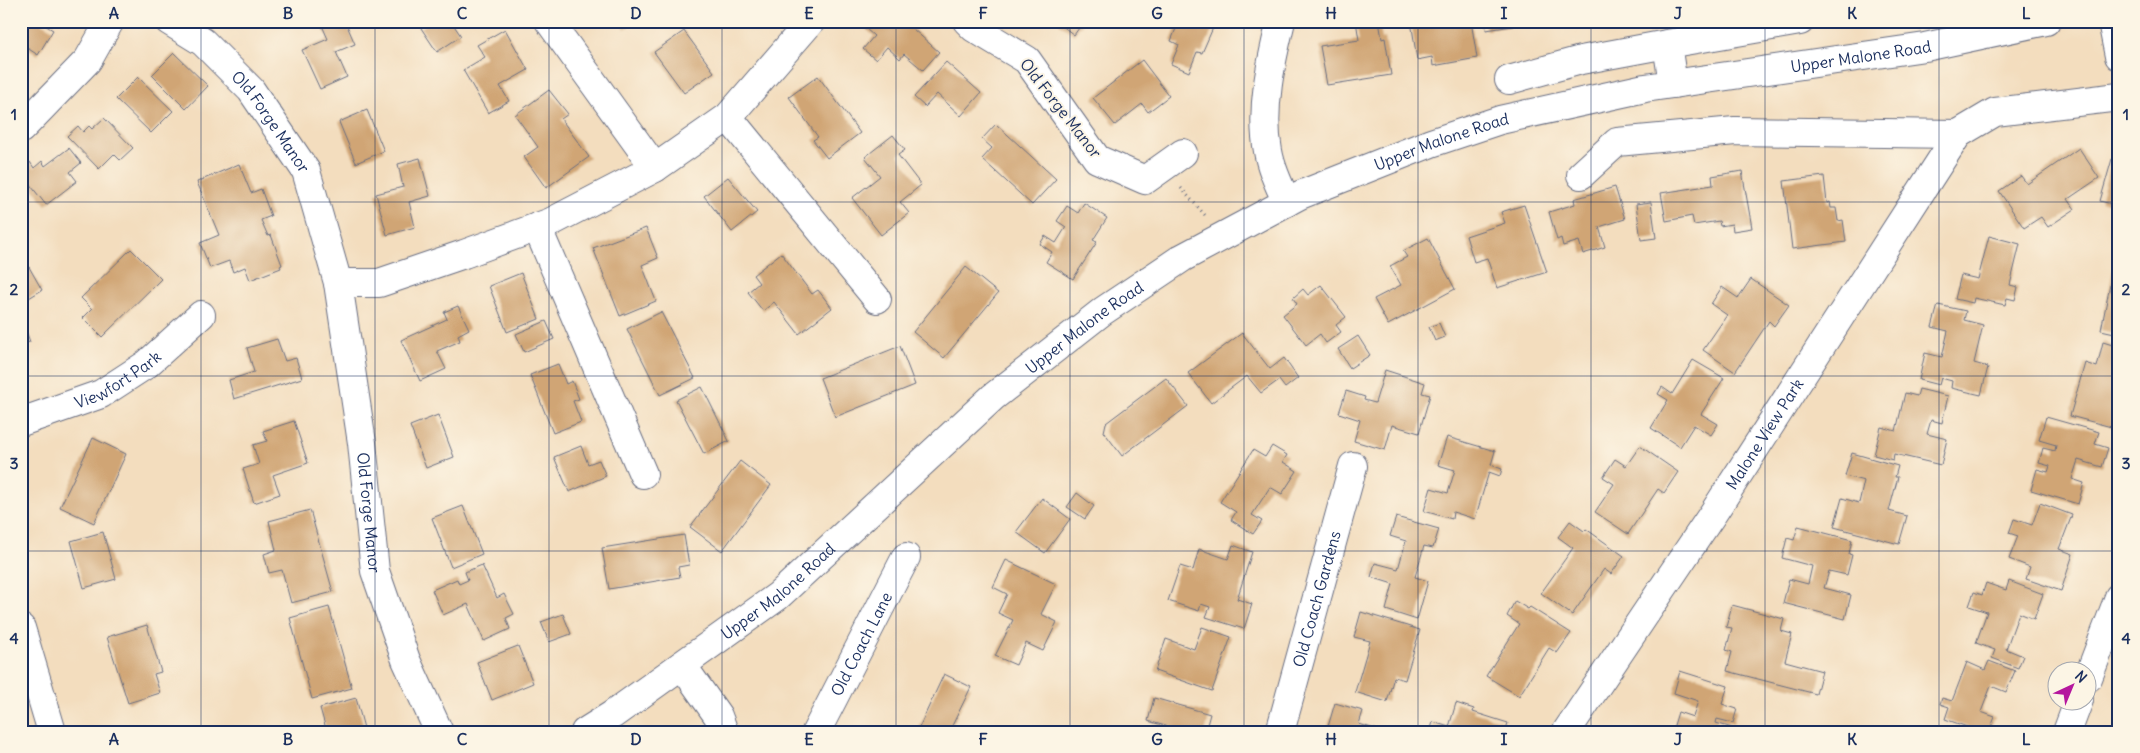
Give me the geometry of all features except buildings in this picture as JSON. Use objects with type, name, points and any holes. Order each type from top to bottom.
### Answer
[{"type":"street","points":[[21,129],[88,60],[110,21]]},
{"type":"street","name":"Old Forge Manor","points":[[169,21],[203,42],[251,90],[306,171],[338,283],[362,443],[375,571],[406,660],[439,732]]},
{"type":"street","points":[[549,21],[655,168]]},
{"type":"street","points":[[338,283],[379,283],[537,227],[655,168],[728,116],[811,21]]},
{"type":"street","name":"Old Forge Manor","points":[[967,21],[974,28],[1027,60],[1097,158],[1144,180],[1172,160]]},
{"type":"street","points":[[1281,21],[1272,58],[1266,112],[1268,151],[1276,179],[1286,202]]},
{"type":"street","points":[[1509,80],[1581,60],[1800,21]]},
{"type":"street","name":"Upper Malone Road","points":[[585,732],[612,715],[778,596],[1000,391],[1103,310],[1182,258],[1286,202],[1431,143],[1500,120],[1645,88],[1925,46],[2046,21]]},
{"type":"street","points":[[2112,21],[2119,56]]},
{"type":"street","points":[[1667,44],[1673,84]]},
{"type":"street","name":"Malone View Park","points":[[1566,732],[1720,503],[1958,134],[1995,112],[2119,97]]},
{"type":"street","points":[[728,116],[878,299]]},
{"type":"street","points":[[1581,175],[1617,142],[1735,130],[1958,134]]},
{"type":"street","points":[[537,227],[643,474]]},
{"type":"street","name":"Viewfort Park","points":[[21,422],[101,394],[147,364],[201,315]]},
{"type":"street","name":"Old Coach Gardens","points":[[1280,732],[1353,466]]},
{"type":"street","name":"Old Coach Lane","points":[[816,732],[906,557]]},
{"type":"street","points":[[2095,660],[2119,597]]},
{"type":"street","points":[[21,628],[52,732]]},
{"type":"street","points":[[682,665],[718,716],[724,732]]},
{"type":"street","points":[[2067,732],[2075,710]]},
{"type":"path","points":[[1172,160],[1223,236]]}]
